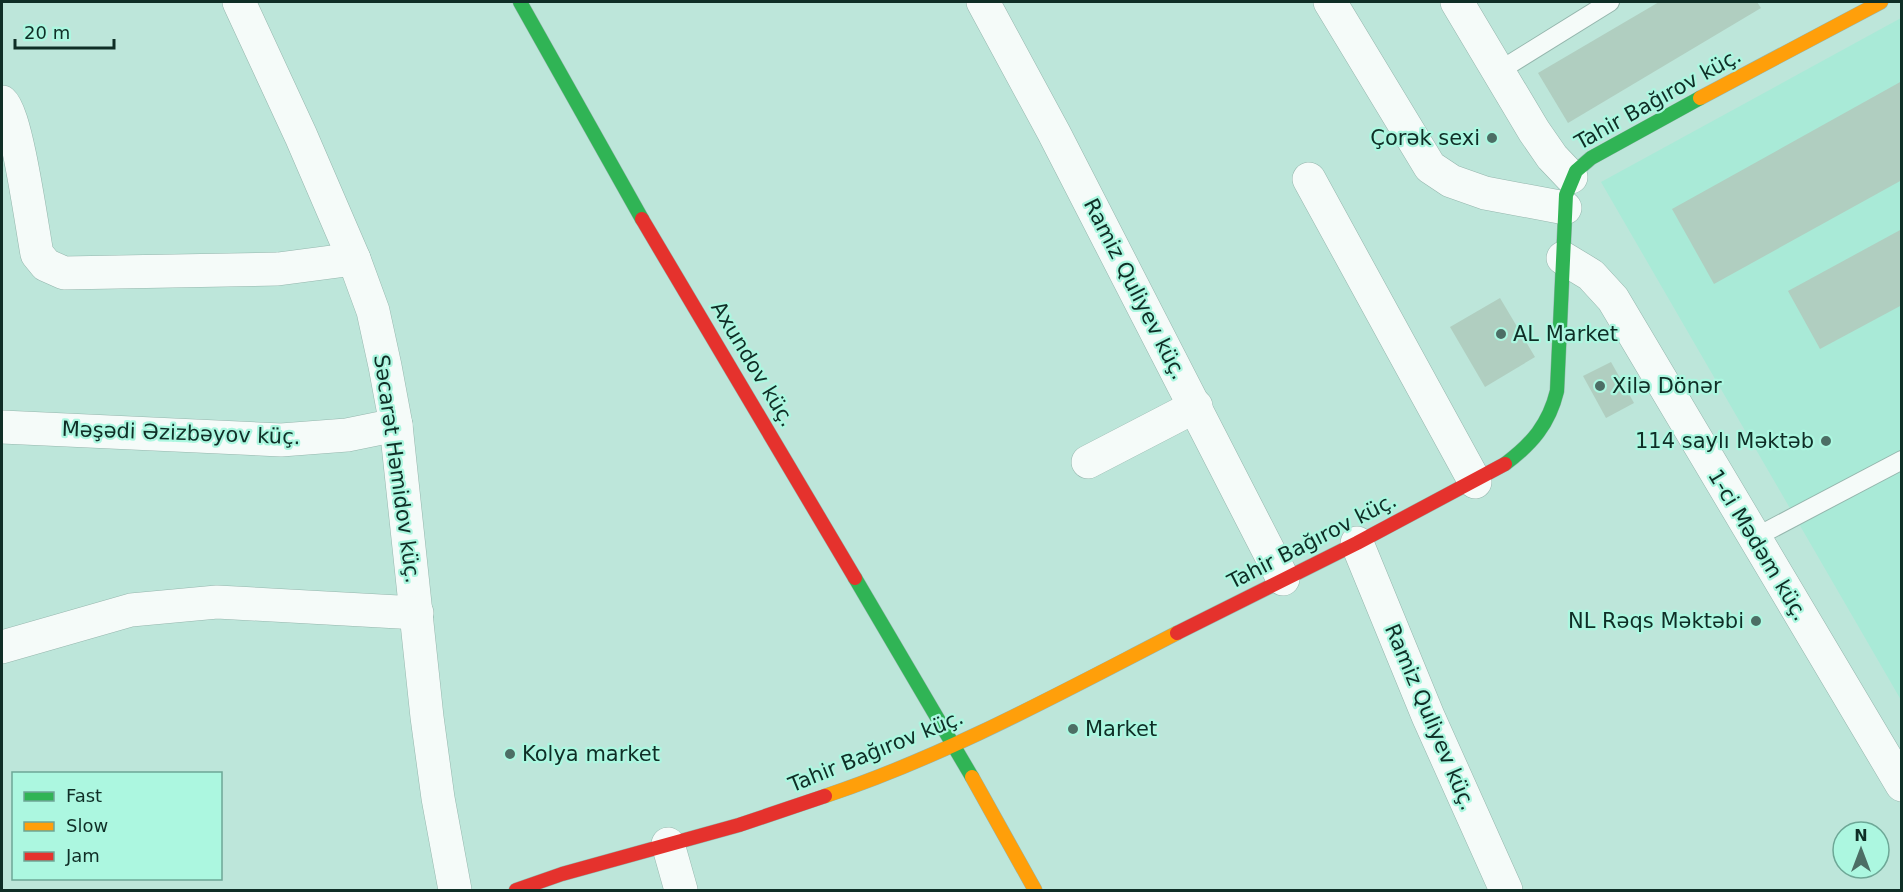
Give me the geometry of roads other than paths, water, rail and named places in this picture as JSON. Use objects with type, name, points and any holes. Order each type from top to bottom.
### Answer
[{"type":"street","name":"Səcarət Həmidov küç.","points":[[239,2],[301,136],[354,259],[373,311],[396,425],[427,717],[438,798],[455,891]]},
{"type":"street","name":"Axundov küç.","points":[[520,2],[613,170],[954,746],[1035,891]]},
{"type":"street","name":"Ramiz Quliyev küç.","points":[[983,2],[1049,123],[1284,579]]},
{"type":"street","points":[[1330,2],[1430,167],[1451,181],[1485,193],[1568,193],[1552,157],[1457,2]]},
{"type":"street","name":"Tahir Bağırov küç.","points":[[516,891],[562,874],[739,825],[903,768],[954,746],[1357,543],[1503,466],[1524,451],[1548,420],[1554,407],[1557,391],[1568,193],[1589,159],[1881,2]]},
{"type":"street","points":[[2,102],[6,107],[15,135],[37,254],[46,265],[64,273],[278,269],[354,259]]},
{"type":"street","points":[[1309,179],[1474,482]]},
{"type":"street","name":"1-ci Mədəm küç.","points":[[1563,258],[1591,275],[1613,299],[1902,785]]},
{"type":"street","points":[[1088,462],[1196,406]]},
{"type":"street","name":"Məşədi Əzizbəyov küç.","points":[[2,427],[281,440],[347,435],[396,425]]},
{"type":"street","name":"Ramiz Quliyev küç.","points":[[1357,543],[1428,716],[1506,891]]},
{"type":"street","points":[[2,647],[131,610],[217,602],[417,613]]},
{"type":"street","points":[[668,844],[681,891]]},
{"type":"lane","points":[[1499,71],[1610,2]]},
{"type":"lane","points":[[1754,538],[1902,460]]},
{"type":"place","name":"Çorək sexi","points":[[1492,138]]},
{"type":"place","name":"AL Market","points":[[1501,334]]},
{"type":"place","name":"Xilə Dönər","points":[[1600,386]]},
{"type":"place","name":"114 saylı Məktəb","points":[[1826,441]]},
{"type":"place","name":"NL Rəqs Məktəbi","points":[[1756,621]]},
{"type":"place","name":"Market","points":[[1073,729]]},
{"type":"place","name":"Kolya market","points":[[510,754]]}]
